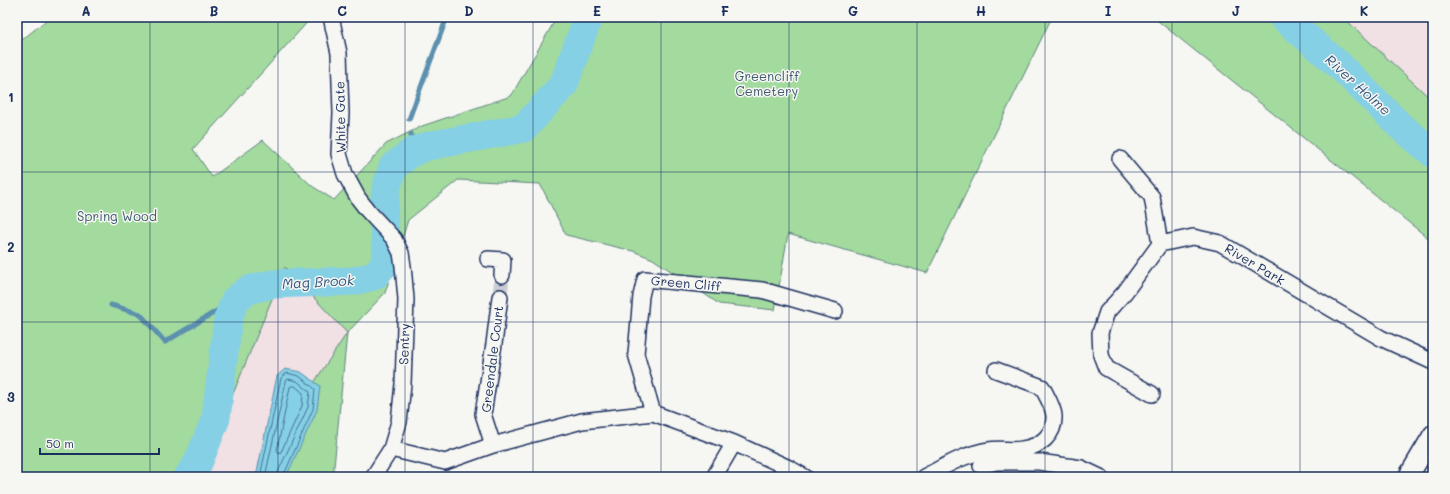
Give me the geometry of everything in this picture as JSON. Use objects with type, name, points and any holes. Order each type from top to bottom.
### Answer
[{"type":"street","name":"White Gate","points":[[331,17],[339,53],[341,113],[339,154],[346,174],[358,198],[394,239]]},
{"type":"street","points":[[1120,159],[1152,197],[1160,244],[1125,292],[1107,312],[1100,333],[1101,355],[1106,368],[1152,394]]},
{"type":"street","name":"River Park","points":[[1160,244],[1193,237],[1220,243],[1380,338],[1433,362]]},
{"type":"street","name":"Sentry","points":[[373,477],[391,449],[399,422],[403,384],[406,299],[401,253],[394,239]]},
{"type":"street","points":[[488,259],[503,260],[502,275]]},
{"type":"street","name":"Green Cliff","points":[[653,412],[636,354],[645,279],[762,290],[836,311]]},
{"type":"street","name":"Greendale Court","points":[[493,445],[483,414],[500,297]]},
{"type":"street","points":[[924,477],[962,458],[989,450],[1020,450],[1033,448],[1045,439],[1052,430],[1054,415],[1042,387],[996,370]]},
{"type":"street","points":[[391,449],[445,462],[493,445],[582,420],[653,412],[734,443],[789,468],[805,477]]},
{"type":"street","points":[[1408,477],[1433,435]]},
{"type":"street","points":[[714,477],[734,443]]},
{"type":"street","points":[[981,466],[996,462],[1039,462],[1081,468],[1100,477]]},
{"type":"shaded area","points":[[1343,17],[1433,17],[1433,101]]},
{"type":"shaded area","points":[[285,266],[347,333],[299,405],[274,477],[199,477]]},
{"type":"green space","points":[[50,17],[312,17],[193,149],[212,177],[263,140],[312,186],[334,200],[386,144],[422,126],[511,96],[557,17],[1052,17],[927,273],[788,234],[775,310],[719,304],[653,259],[633,251],[566,235],[540,184],[458,180],[408,220],[385,293],[347,333],[285,267],[199,477],[17,477],[17,44]]},
{"type":"green space","points":[[1153,17],[1343,17],[1433,101],[1433,242]]},
{"type":"green space","points":[[347,333],[333,477],[274,477],[299,405]]},
{"type":"water","points":[[285,369],[301,372],[320,386],[317,410],[286,477],[256,477],[277,376]]},
{"type":"waterway","points":[[409,119],[447,17]]},
{"type":"waterway","name":"Mag Brook","points":[[188,477],[198,463],[216,418],[228,319],[235,300],[248,290],[272,284],[353,281],[374,276],[384,265],[387,252],[383,216],[386,189],[393,167],[412,152],[428,146],[524,128],[564,84],[587,17]]},
{"type":"waterway","name":"River Holme","points":[[1283,17],[1339,65],[1400,126],[1433,153]]},
{"type":"waterway","points":[[411,134],[412,152]]},
{"type":"waterway","points":[[111,305],[140,314],[165,342],[235,300]]},
{"type":"tunnel","points":[[500,297],[502,275]]},
{"type":"park label","name":"Greencliff Cemetery","points":[[767,84]]},
{"type":"park label","name":"Spring Wood","points":[[117,216]]}]
